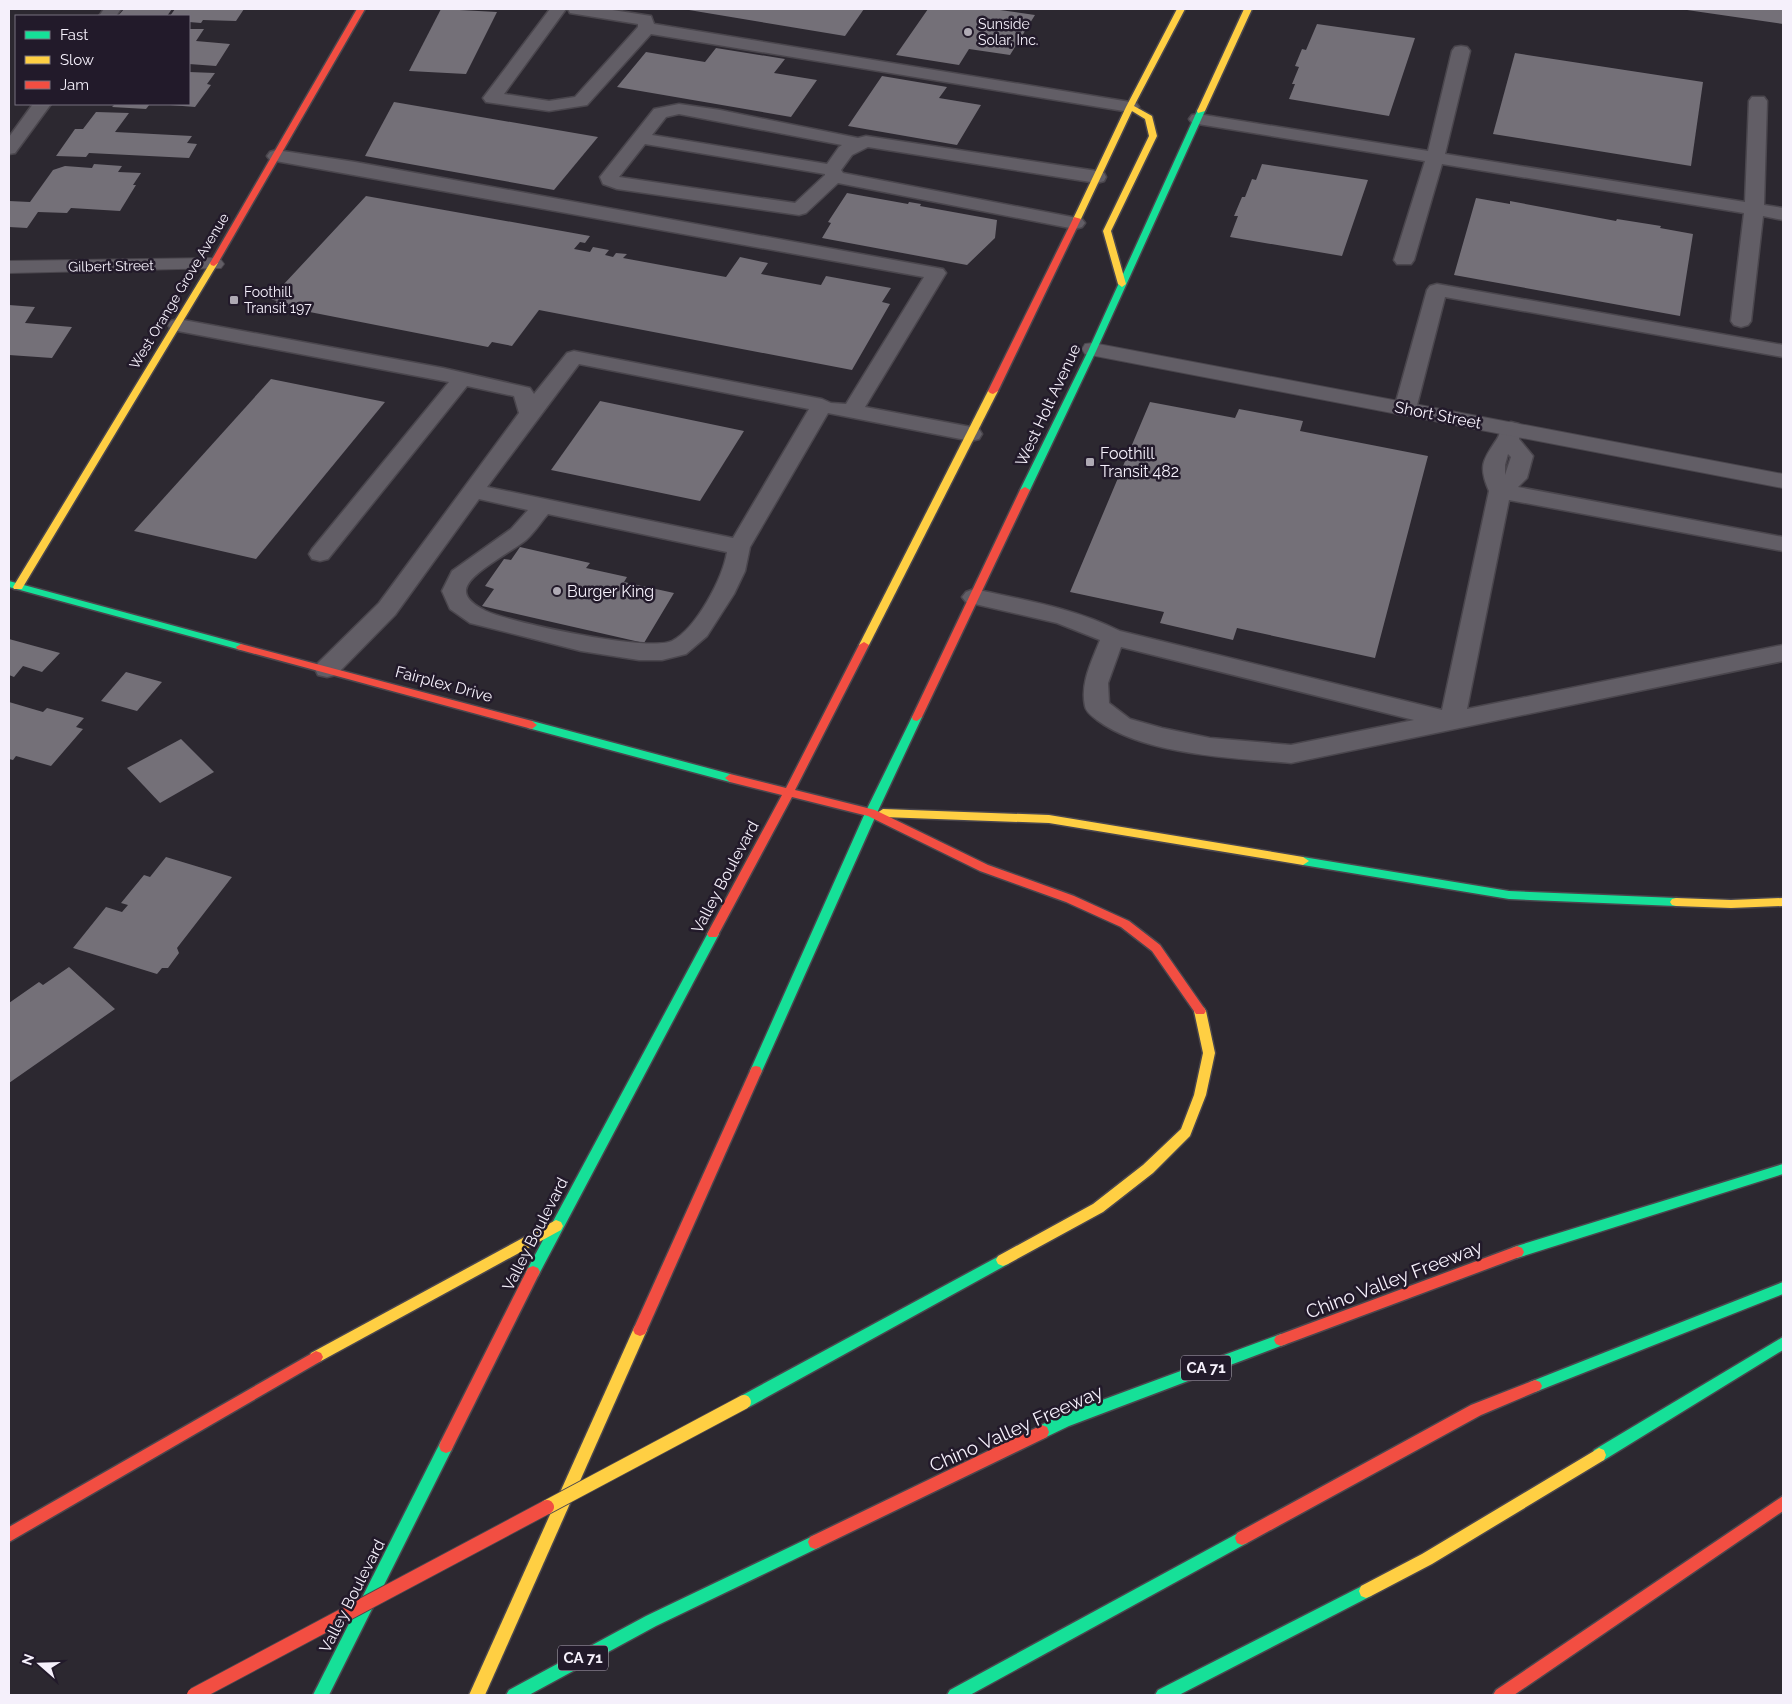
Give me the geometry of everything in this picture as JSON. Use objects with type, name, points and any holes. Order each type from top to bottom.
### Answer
[{"type":"main road","name":"West Orange Grove Avenue","points":[[14,585],[178,325],[361,9]]},
{"type":"main road","points":[[788,794],[971,434],[1130,108],[1181,9]]},
{"type":"main road","name":"West Holt Avenue","points":[[871,813],[1093,349],[1248,9]]},
{"type":"main road","points":[[1122,284],[1107,231],[1154,136],[1149,118],[1130,108]]},
{"type":"main road","name":"Fairplex Drive","points":[[14,585],[788,794],[871,813]]},
{"type":"main road","name":"Valley Boulevard","points":[[321,1695],[556,1226],[788,794]]},
{"type":"main road","points":[[871,813],[1049,819],[1509,895],[1730,904],[1783,902]]},
{"type":"main road","points":[[194,1695],[744,1402],[1098,1208],[1148,1169],[1186,1132],[1200,1095],[1209,1053],[1202,1014],[1156,948],[1125,924],[1070,899],[984,868],[871,813]]},
{"type":"main road","points":[[477,1695],[871,813]]},
{"type":"main road","name":"Chino Valley Freeway","points":[[514,1695],[651,1621],[1064,1421],[1505,1256],[1783,1169]]},
{"type":"main road","points":[[9,1535],[279,1377],[556,1226]]},
{"type":"main road","points":[[955,1695],[1476,1410],[1783,1288]]},
{"type":"main road","points":[[1163,1695],[1427,1559],[1783,1343]]},
{"type":"main road","points":[[1501,1695],[1783,1502]]},
{"type":"street","name":"Gilbert Street","points":[[9,267],[214,264]]},
{"type":"street","name":"Short Street","points":[[1093,349],[1405,409],[1510,435],[1783,481]]},
{"type":"lane","points":[[558,9],[492,98],[549,106],[581,101],[647,28]]},
{"type":"lane","points":[[576,9],[645,20],[647,28]]},
{"type":"lane","points":[[647,28],[1130,108]]},
{"type":"lane","points":[[1404,260],[1436,158],[1461,51]]},
{"type":"lane","points":[[1742,321],[1754,209],[1758,101]]},
{"type":"lane","points":[[9,148],[41,105]]},
{"type":"lane","points":[[858,143],[720,115],[679,110],[660,113],[609,176],[610,180],[617,183],[794,209],[803,207],[834,173],[845,151],[866,140],[1097,177]]},
{"type":"lane","points":[[1198,119],[1783,214]]},
{"type":"lane","points":[[640,138],[834,173],[1075,223]]},
{"type":"lane","points":[[276,156],[355,168],[936,273],[852,411]]},
{"type":"lane","points":[[1405,409],[1437,290],[1783,351]]},
{"type":"lane","points":[[178,325],[524,392],[530,413],[528,416]]},
{"type":"lane","points":[[327,669],[387,609],[528,416],[574,357],[971,434]]},
{"type":"lane","points":[[320,554],[462,379]]},
{"type":"lane","points":[[543,506],[519,534],[460,576],[454,591],[458,604],[478,617],[624,652],[659,654],[679,648],[703,625],[723,594],[737,564],[739,547],[822,406]]},
{"type":"lane","points":[[1452,720],[1500,491],[1492,473],[1499,451],[1510,435]]},
{"type":"lane","points":[[473,491],[739,547]]},
{"type":"lane","points":[[1500,491],[1783,544]]},
{"type":"lane","points":[[974,597],[1056,616],[1097,628],[1114,637],[1452,720]]},
{"type":"lane","points":[[1114,637],[1096,683],[1097,707],[1121,725],[1162,737],[1210,747],[1291,754],[1783,653]]},
{"type":"building","points":[[124,9],[172,9],[168,15],[119,15]]},
{"type":"building","points":[[175,9],[244,9],[236,21],[203,20],[201,23],[190,22],[190,15],[171,15]]},
{"type":"building","points":[[441,9],[497,12],[466,74],[409,71]]},
{"type":"building","points":[[683,9],[864,9],[845,36]]},
{"type":"building","name":"Sunside Solar, Inc.","points":[[928,9],[993,9],[1035,15],[1010,55],[969,49],[959,65],[896,55]]},
{"type":"building","points":[[1783,9],[1783,24],[1687,10]]},
{"type":"building","points":[[1317,24],[1415,38],[1389,116],[1289,99],[1295,84],[1292,84],[1299,67],[1295,66],[1302,49],[1306,50]]},
{"type":"building","points":[[190,29],[204,29],[196,41],[230,44],[216,66],[190,64]]},
{"type":"building","points":[[716,48],[785,59],[774,73],[817,80],[791,117],[617,87],[646,52],[705,62]]},
{"type":"building","points":[[1515,53],[1703,82],[1691,166],[1493,134]]},
{"type":"building","points":[[190,72],[215,73],[207,84],[211,85],[195,107],[170,105],[190,105]]},
{"type":"building","points":[[882,76],[947,87],[939,98],[981,105],[957,145],[848,126]]},
{"type":"building","points":[[394,102],[598,137],[554,190],[365,156]]},
{"type":"building","points":[[114,105],[149,105],[146,109],[112,107]]},
{"type":"building","points":[[96,112],[129,113],[115,132],[192,136],[187,143],[197,144],[189,158],[89,153],[86,157],[56,156],[75,129],[83,129]]},
{"type":"building","points":[[94,164],[122,166],[118,172],[141,173],[120,211],[71,208],[67,213],[38,212],[27,228],[9,227],[9,201],[30,202],[53,170],[65,166],[92,168]]},
{"type":"building","points":[[1262,164],[1368,180],[1342,256],[1230,237],[1238,216],[1234,216],[1242,197],[1245,197],[1252,179],[1256,180]]},
{"type":"building","points":[[847,193],[908,204],[909,202],[921,204],[920,206],[997,220],[995,238],[967,265],[822,238],[831,223],[828,222]]},
{"type":"building","points":[[366,196],[590,236],[585,243],[580,242],[574,249],[590,252],[593,247],[609,250],[605,255],[613,257],[616,253],[627,254],[623,258],[726,277],[740,257],[768,263],[761,274],[821,285],[826,276],[891,288],[882,302],[890,304],[852,370],[539,310],[512,346],[492,342],[488,347],[274,305],[277,301],[270,299]]},
{"type":"building","points":[[1476,198],[1510,204],[1510,201],[1616,221],[1617,219],[1661,226],[1660,228],[1693,234],[1680,316],[1454,275]]},
{"type":"building","points":[[9,305],[35,307],[25,323],[72,327],[52,358],[9,355]]},
{"type":"building","points":[[271,379],[385,402],[256,559],[134,531]]},
{"type":"building","points":[[600,401],[744,431],[700,501],[551,470]]},
{"type":"building","points":[[1150,402],[1235,418],[1239,409],[1303,421],[1300,431],[1428,456],[1375,658],[1237,628],[1233,640],[1160,623],[1164,612],[1070,592]]},
{"type":"building","points":[[520,547],[590,563],[586,568],[627,577],[624,582],[674,593],[644,643],[482,606],[494,589],[485,586],[504,559],[511,560]]},
{"type":"building","points":[[9,639],[60,653],[42,672],[23,666],[14,677],[9,675]]},
{"type":"building","points":[[126,672],[162,682],[137,711],[101,701]]},
{"type":"building","points":[[9,702],[43,712],[47,708],[84,718],[76,727],[83,729],[51,766],[16,756],[13,760],[9,759]]},
{"type":"building","points":[[181,739],[214,772],[160,803],[127,768]]},
{"type":"building","points":[[166,857],[232,877],[177,948],[179,953],[168,968],[162,968],[157,974],[73,948],[106,907],[122,912],[128,905],[121,903],[144,875],[150,877]]},
{"type":"building","points":[[69,967],[115,1009],[9,1083],[9,1003],[39,982],[43,985]]},
{"type":"traffic: fast","points":[[1025,490],[1093,349],[1201,111]]},
{"type":"traffic: fast","points":[[9,584],[241,647]]},
{"type":"traffic: fast","points":[[756,1071],[871,813],[917,717]]},
{"type":"traffic: fast","points":[[532,725],[730,778]]},
{"type":"traffic: fast","points":[[1303,861],[1509,895],[1676,902]]},
{"type":"traffic: fast","points":[[533,1272],[713,934]]},
{"type":"traffic: fast","points":[[1517,1252],[1783,1169]]},
{"type":"traffic: fast","points":[[744,1402],[1003,1260]]},
{"type":"traffic: fast","points":[[1535,1386],[1783,1288]]},
{"type":"traffic: fast","points":[[1042,1432],[1064,1421],[1281,1340]]},
{"type":"traffic: fast","points":[[1599,1455],[1783,1343]]},
{"type":"traffic: fast","points":[[321,1695],[446,1446]]},
{"type":"traffic: fast","points":[[955,1695],[1242,1538]]},
{"type":"traffic: fast","points":[[514,1695],[651,1621],[815,1542]]},
{"type":"traffic: fast","points":[[1163,1695],[1366,1591]]},
{"type":"traffic: slow","points":[[1077,219],[1130,107],[1181,9]]},
{"type":"traffic: slow","points":[[1201,111],[1248,9]]},
{"type":"traffic: slow","points":[[1122,284],[1107,231],[1153,136],[1149,118],[1130,107]]},
{"type":"traffic: slow","points":[[18,587],[214,263]]},
{"type":"traffic: slow","points":[[864,645],[993,391]]},
{"type":"traffic: slow","points":[[883,813],[1049,819],[1303,861]]},
{"type":"traffic: slow","points":[[1676,902],[1731,904],[1783,902]]},
{"type":"traffic: slow","points":[[1003,1260],[1098,1208],[1148,1169],[1186,1132],[1200,1095],[1209,1053],[1200,1011]]},
{"type":"traffic: slow","points":[[316,1357],[556,1226]]},
{"type":"traffic: slow","points":[[477,1695],[640,1330]]},
{"type":"traffic: slow","points":[[547,1507],[744,1402]]},
{"type":"traffic: slow","points":[[1366,1591],[1427,1559],[1599,1455]]},
{"type":"traffic: jam","points":[[214,263],[361,9]]},
{"type":"traffic: jam","points":[[993,391],[1077,219]]},
{"type":"traffic: jam","points":[[917,717],[1025,490]]},
{"type":"traffic: jam","points":[[713,934],[788,794],[864,645]]},
{"type":"traffic: jam","points":[[241,647],[532,725]]},
{"type":"traffic: jam","points":[[730,778],[871,813]]},
{"type":"traffic: jam","points":[[871,813],[984,868],[1070,899],[1125,924],[1156,948],[1200,1011]]},
{"type":"traffic: jam","points":[[640,1330],[756,1071]]},
{"type":"traffic: jam","points":[[1281,1340],[1517,1252]]},
{"type":"traffic: jam","points":[[446,1446],[533,1272]]},
{"type":"traffic: jam","points":[[9,1535],[316,1357]]},
{"type":"traffic: jam","points":[[1242,1538],[1476,1410],[1535,1386]]},
{"type":"traffic: jam","points":[[815,1542],[1042,1432]]},
{"type":"traffic: jam","points":[[1501,1695],[1783,1503]]},
{"type":"traffic: jam","points":[[194,1695],[547,1507]]},
{"type":"place","name":"Sunside Solar, Inc.","points":[[968,32]]},
{"type":"place","name":"Foothill Transit 197","points":[[234,300]]},
{"type":"place","name":"Foothill Transit 482","points":[[1090,462]]},
{"type":"place","name":"Burger King","points":[[557,591]]}]
